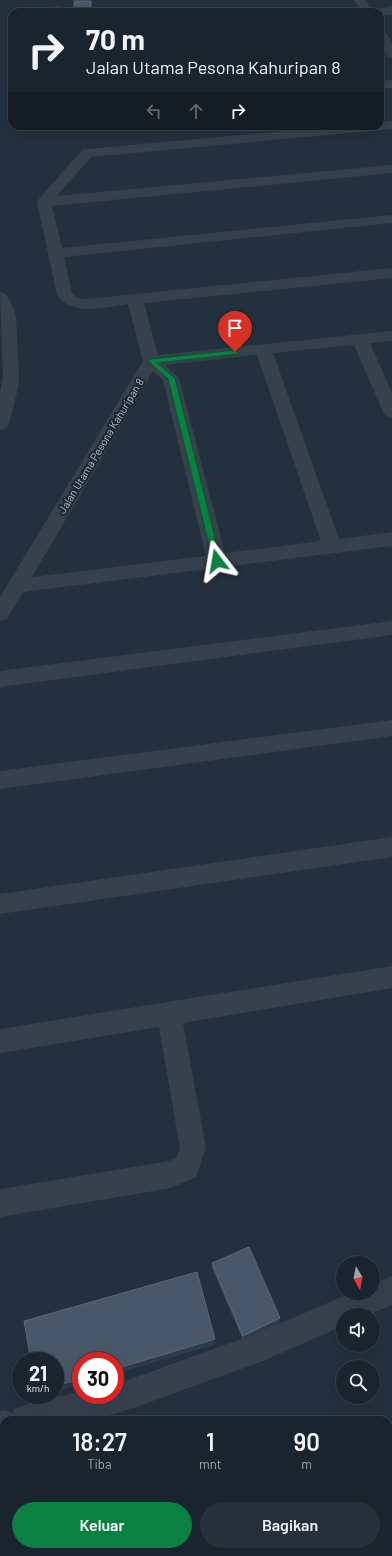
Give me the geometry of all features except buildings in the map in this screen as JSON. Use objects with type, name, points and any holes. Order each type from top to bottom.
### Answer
[{"type":"street","points":[[44,202],[87,153],[338,130]]},
{"type":"street","points":[[44,202],[392,169]]},
{"type":"street","points":[[44,202],[65,295],[73,302],[86,304],[392,273]]},
{"type":"street","points":[[55,253],[392,219]]},
{"type":"street","points":[[0,297],[6,308],[8,319],[11,376],[10,388],[0,424]]},
{"type":"street","points":[[134,299],[151,361],[171,378],[217,561]]},
{"type":"street","points":[[151,361],[392,336]]},
{"type":"street","points":[[360,339],[392,412]]},
{"type":"street","points":[[263,349],[332,547]]},
{"type":"street","name":"Jalan Utama Pesona Kahuripan 8","points":[[0,614],[151,361]]},
{"type":"street","points":[[17,586],[392,539]]},
{"type":"street","points":[[0,679],[392,628]]},
{"type":"street","points":[[0,780],[392,728]]},
{"type":"street","points":[[0,904],[392,847]]},
{"type":"street","points":[[0,1041],[392,977]]},
{"type":"street","points":[[0,1204],[170,1174],[186,1167],[193,1148],[169,1013]]},
{"type":"street","points":[[41,1416],[128,1395],[262,1346],[392,1290]]},
{"type":"route","points":[[217,561],[171,378],[151,361],[235,352]]}]
